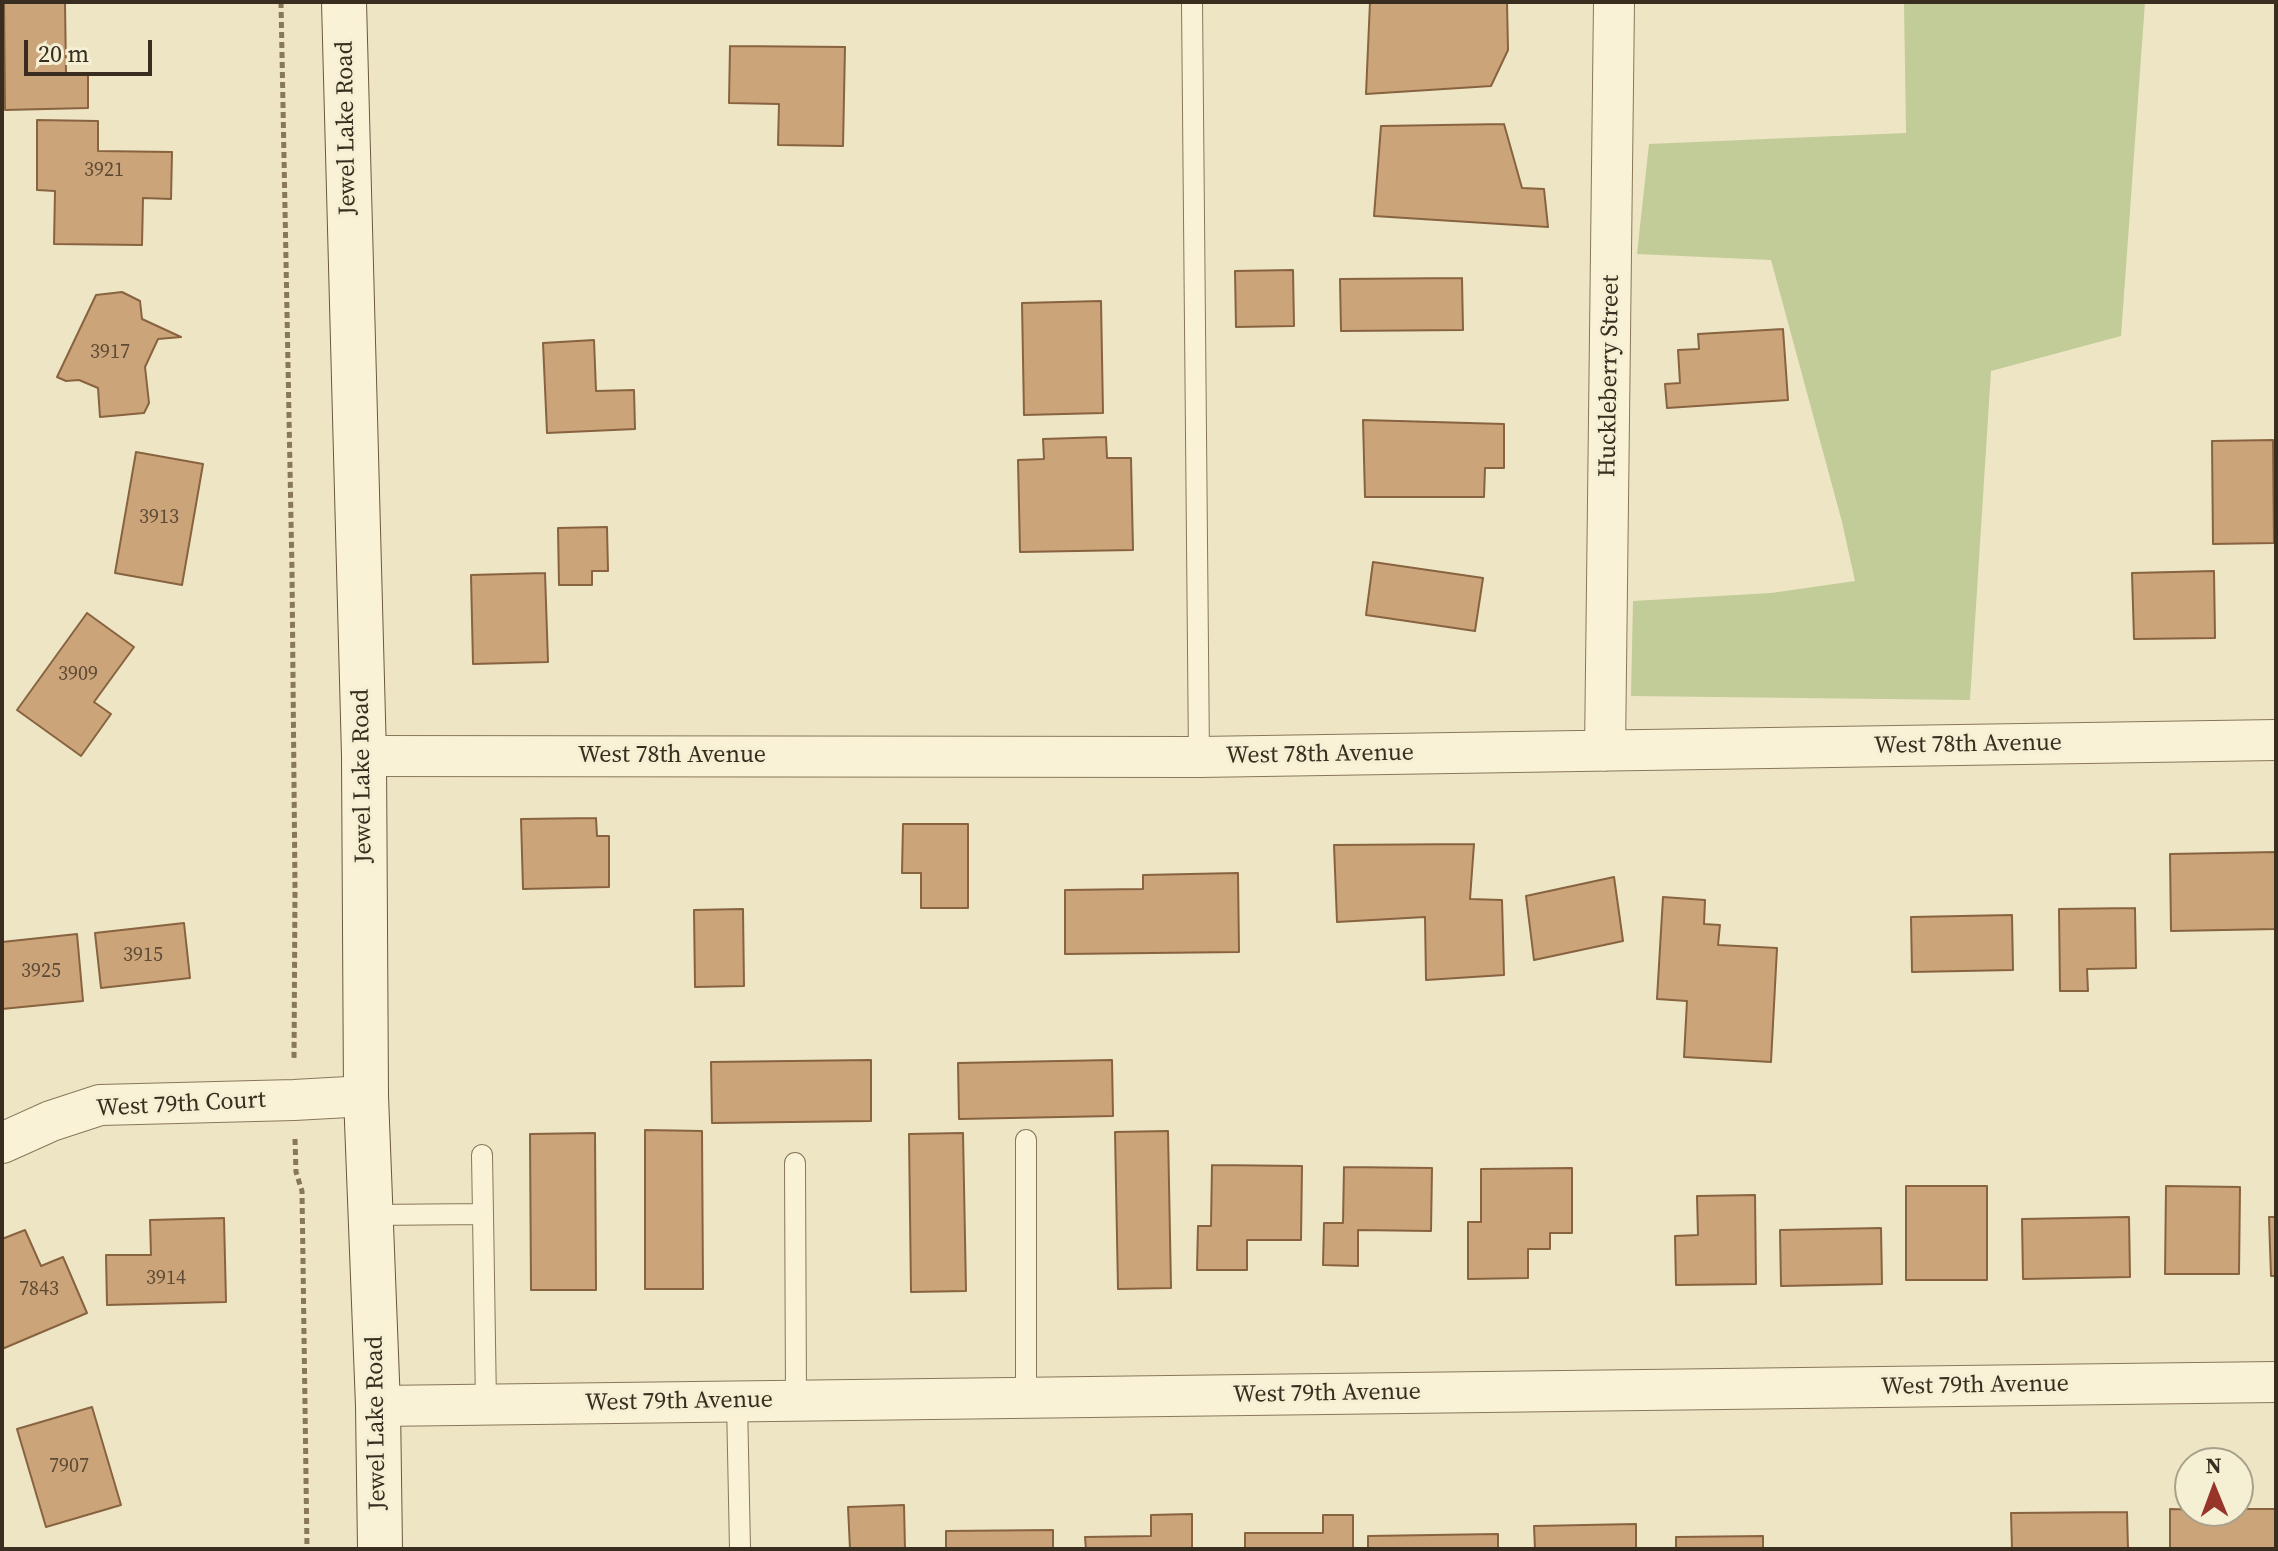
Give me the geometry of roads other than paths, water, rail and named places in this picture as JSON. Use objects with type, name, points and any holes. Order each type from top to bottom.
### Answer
[{"type":"main road","name":"Jewel Lake Road","points":[[344,2],[364,756],[366,1096],[378,1406],[380,1549]]},
{"type":"street","name":"Huckleberry Street","points":[[1605,751],[1614,2]]},
{"type":"street","name":"West 78th Avenue","points":[[364,756],[1199,757],[2276,740]]},
{"type":"street","name":"West 79th Court","points":[[2,1143],[51,1121],[100,1105],[366,1096]]},
{"type":"street","name":"West 79th Avenue","points":[[378,1406],[2276,1382]]},
{"type":"lane","points":[[1192,2],[1199,757]]},
{"type":"lane","points":[[1026,1140],[1026,1397]]},
{"type":"lane","points":[[482,1155],[486,1405]]},
{"type":"lane","points":[[795,1163],[796,1401]]},
{"type":"lane","points":[[371,1215],[483,1214]]},
{"type":"lane","points":[[737,1402],[740,1549]]}]
